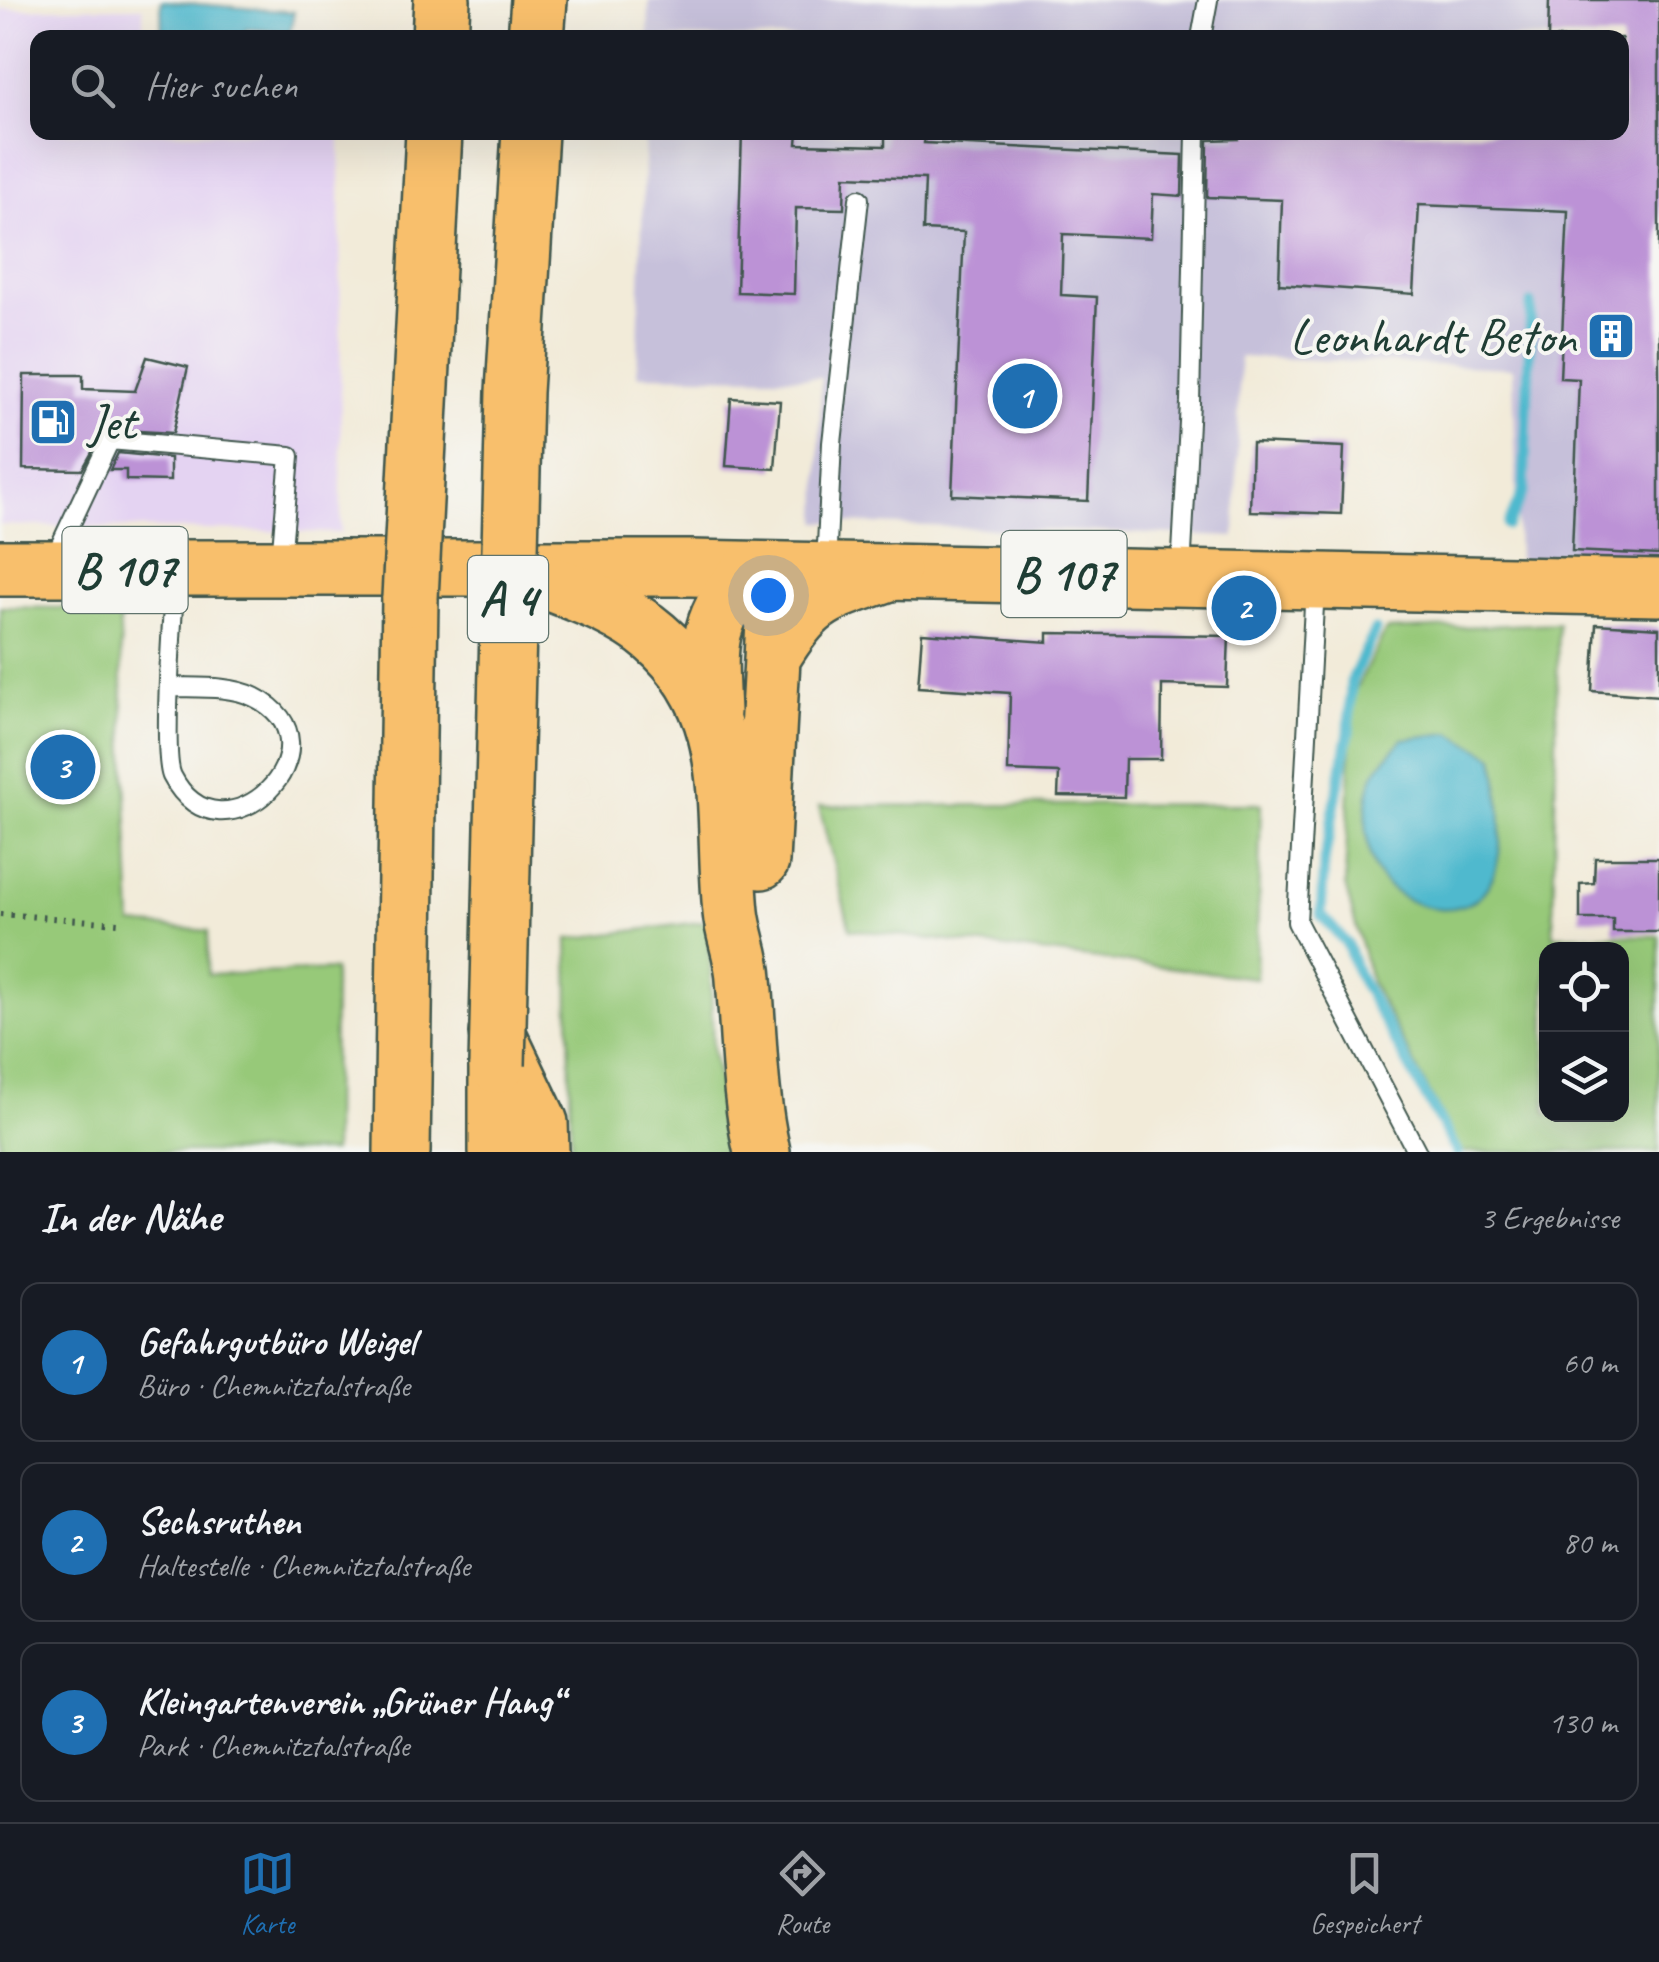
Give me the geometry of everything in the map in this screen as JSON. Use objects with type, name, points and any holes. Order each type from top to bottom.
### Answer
[{"type":"main road","points":[[440,30],[442,0]]},
{"type":"main road","points":[[537,30],[539,0]]},
{"type":"main road","name":"A 4","points":[[402,1152],[410,617],[434,140]]},
{"type":"main road","name":"A 4","points":[[498,1152],[514,392],[530,140]]},
{"type":"main road","points":[[512,568],[632,620],[673,654],[712,712]]},
{"type":"main road","name":"B 107","points":[[25,569],[752,570],[1659,588]]},
{"type":"main road","points":[[744,975],[760,918],[774,622],[752,570],[724,600],[715,620],[710,655],[712,712],[724,771],[731,914],[744,975],[750,1076],[762,1152]]},
{"type":"main road","points":[[773,656],[790,627],[818,599],[892,572]]},
{"type":"main road","points":[[502,1054],[540,1123],[541,1152]]},
{"type":"lane","points":[[1202,30],[1208,0]]},
{"type":"lane","points":[[1180,577],[1190,403],[1196,140]]},
{"type":"lane","points":[[826,571],[832,442],[860,199]]},
{"type":"lane","points":[[25,569],[110,440],[290,456],[280,572]]},
{"type":"lane","points":[[170,688],[237,692],[272,708],[285,729],[289,752],[284,772],[269,794],[246,808],[217,811],[188,796],[170,773],[170,688],[176,570]]},
{"type":"lane","points":[[1316,584],[1298,922],[1417,1152]]},
{"type":"path","points":[[0,914],[118,923]]},
{"type":"shaded area","points":[[649,0],[1659,0],[1659,562],[1518,560],[1513,368],[1240,357],[1235,537],[818,522],[821,378],[637,375],[645,140],[1629,140],[1629,30],[648,30]]},
{"type":"shaded area","points":[[143,7],[143,30],[30,30],[30,140],[340,140],[341,533],[0,525],[0,9]]},
{"type":"green space","points":[[0,607],[119,609],[132,924],[208,931],[208,975],[334,970],[333,1152],[0,1152]]},
{"type":"green space","points":[[1558,623],[1553,935],[1659,936],[1659,1152],[1461,1152],[1371,982],[1345,885],[1353,694],[1386,630]]},
{"type":"green space","points":[[1261,804],[1256,978],[850,929],[819,806]]},
{"type":"green space","points":[[709,921],[713,1052],[733,1152],[571,1152],[568,939]]},
{"type":"water","points":[[161,1],[294,12],[290,30],[162,30]]},
{"type":"water","points":[[1450,733],[1495,757],[1500,805],[1499,857],[1488,886],[1476,899],[1462,906],[1428,907],[1395,892],[1374,866],[1368,845],[1368,796],[1380,765],[1403,739]]},
{"type":"building","name":"Leonhardt Beton","points":[[1549,0],[1659,0],[1659,555],[1572,551],[1579,379],[1560,378],[1568,211],[1419,205],[1414,294],[1279,284],[1282,200],[1207,197],[1208,140],[1629,140],[1629,30],[1548,30]]},
{"type":"building","points":[[742,140],[885,146],[885,140],[924,140],[924,143],[1183,155],[1182,196],[1153,194],[1151,238],[1063,234],[1061,295],[1097,297],[1088,501],[952,495],[964,232],[923,230],[925,179],[845,176],[844,209],[796,208],[794,294],[737,292]]},
{"type":"building","points":[[147,357],[188,367],[173,433],[105,429],[82,470],[23,469],[24,375],[83,375],[83,389],[135,391]]},
{"type":"building","points":[[731,398],[780,401],[775,469],[726,466]]},
{"type":"building","points":[[1252,443],[1344,447],[1341,514],[1250,511]]},
{"type":"building","points":[[118,453],[170,458],[170,481],[126,480],[126,470],[110,470]]},
{"type":"building","points":[[1596,624],[1659,628],[1659,696],[1592,691]]},
{"type":"building","points":[[922,633],[1048,642],[1048,633],[1229,636],[1227,687],[1162,685],[1161,759],[1125,759],[1124,797],[1058,796],[1059,773],[1008,771],[1010,693],[918,687]]},
{"type":"building","points":[[1595,858],[1659,858],[1659,932],[1613,932],[1613,919],[1580,919],[1580,884],[1594,883]]},
{"type":"waterway","points":[[1508,525],[1524,490],[1531,304]]},
{"type":"waterway","points":[[1375,630],[1351,682],[1349,732],[1324,860],[1321,915],[1347,944],[1357,973],[1457,1152]]},
{"type":"place","name":"Leonhardt Beton","points":[[1611,336]]},
{"type":"place","name":"Gefahrgutbüro Weigel","points":[[1025,396]]},
{"type":"place","name":"Jet","points":[[53,422]]},
{"type":"place","name":"Sechsruthen","points":[[1244,608]]},
{"type":"place","name":"Kleingartenverein „Grüner Hang“","points":[[63,767]]}]
